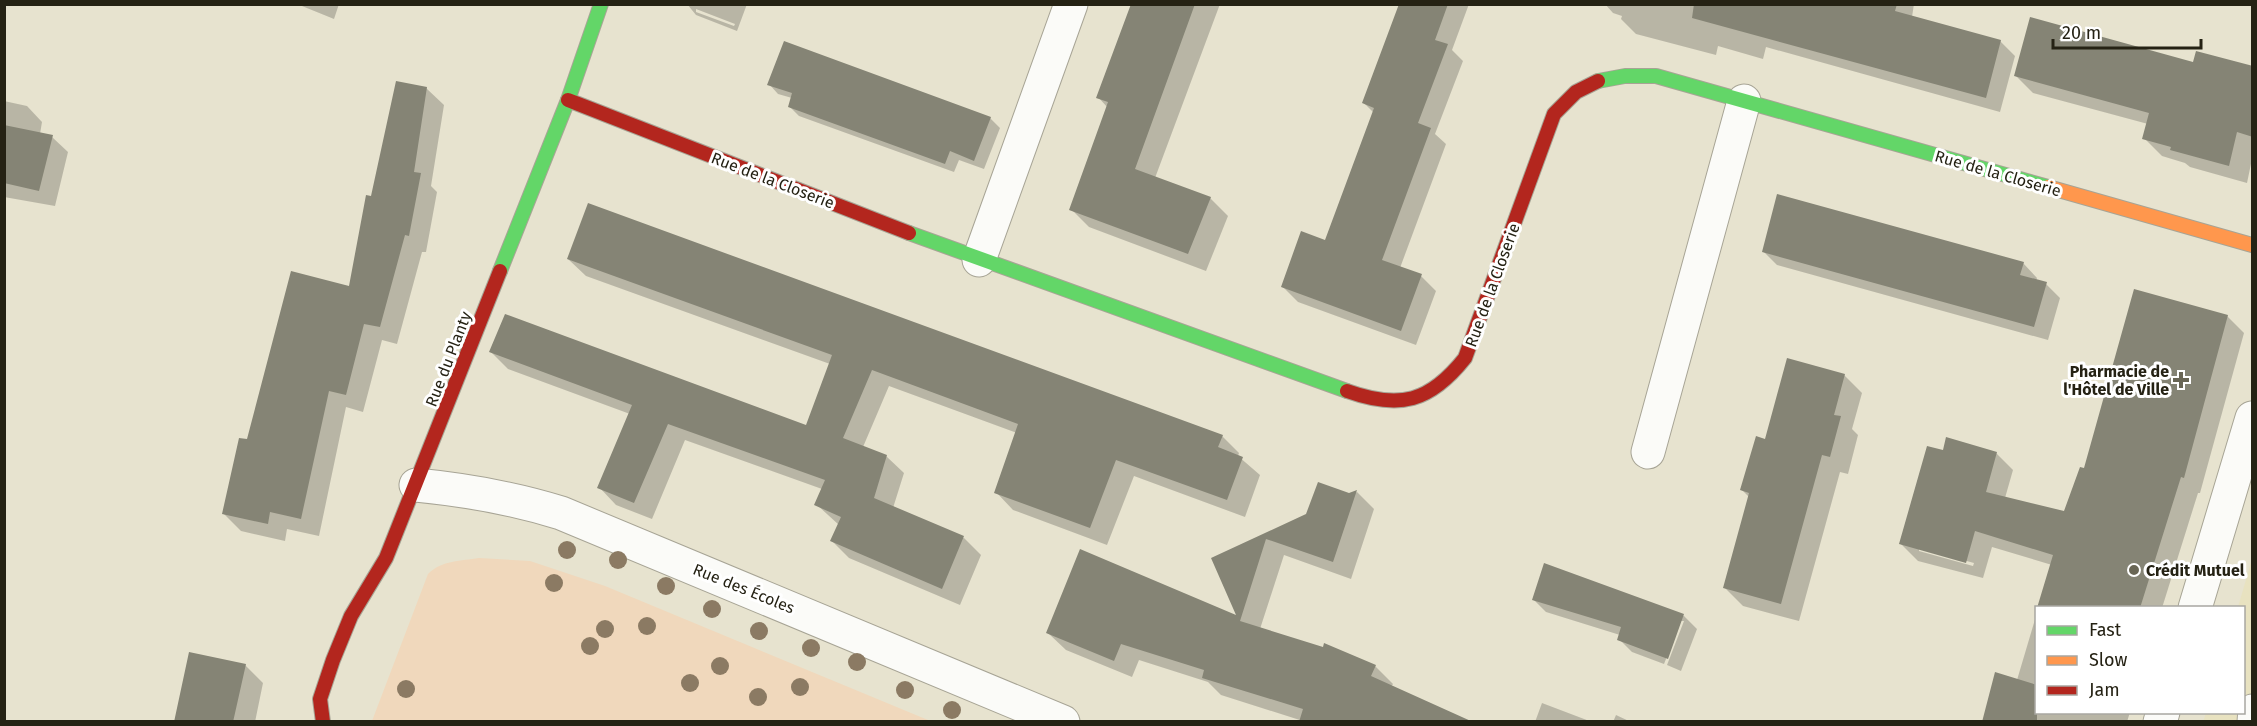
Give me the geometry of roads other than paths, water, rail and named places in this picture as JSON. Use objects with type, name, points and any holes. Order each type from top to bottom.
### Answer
[{"type":"street","name":"Rue du Planty","points":[[323,722],[320,699],[338,659],[351,616],[386,558],[416,485],[568,100],[601,4]]},
{"type":"street","points":[[979,260],[1071,4]]},
{"type":"street","name":"Rue de la Closerie","points":[[568,100],[979,260],[1367,398],[1395,402],[1422,398],[1448,381],[1465,358],[1554,114],[1568,96],[1592,81],[1618,75],[1646,76],[1744,101],[2253,245]]},
{"type":"street","points":[[1648,452],[1744,101]]},
{"type":"street","points":[[2196,606],[2253,418]]},
{"type":"street","name":"Rue des Écoles","points":[[416,485],[480,491],[561,513],[1063,722]]},
{"type":"lane","points":[[2251,722],[2253,708]]},
{"type":"place","name":"Pharmacie de l'Hôtel de Ville","points":[[2181,380]]},
{"type":"place","name":"Crédit Mutuel","points":[[2134,570]]}]
